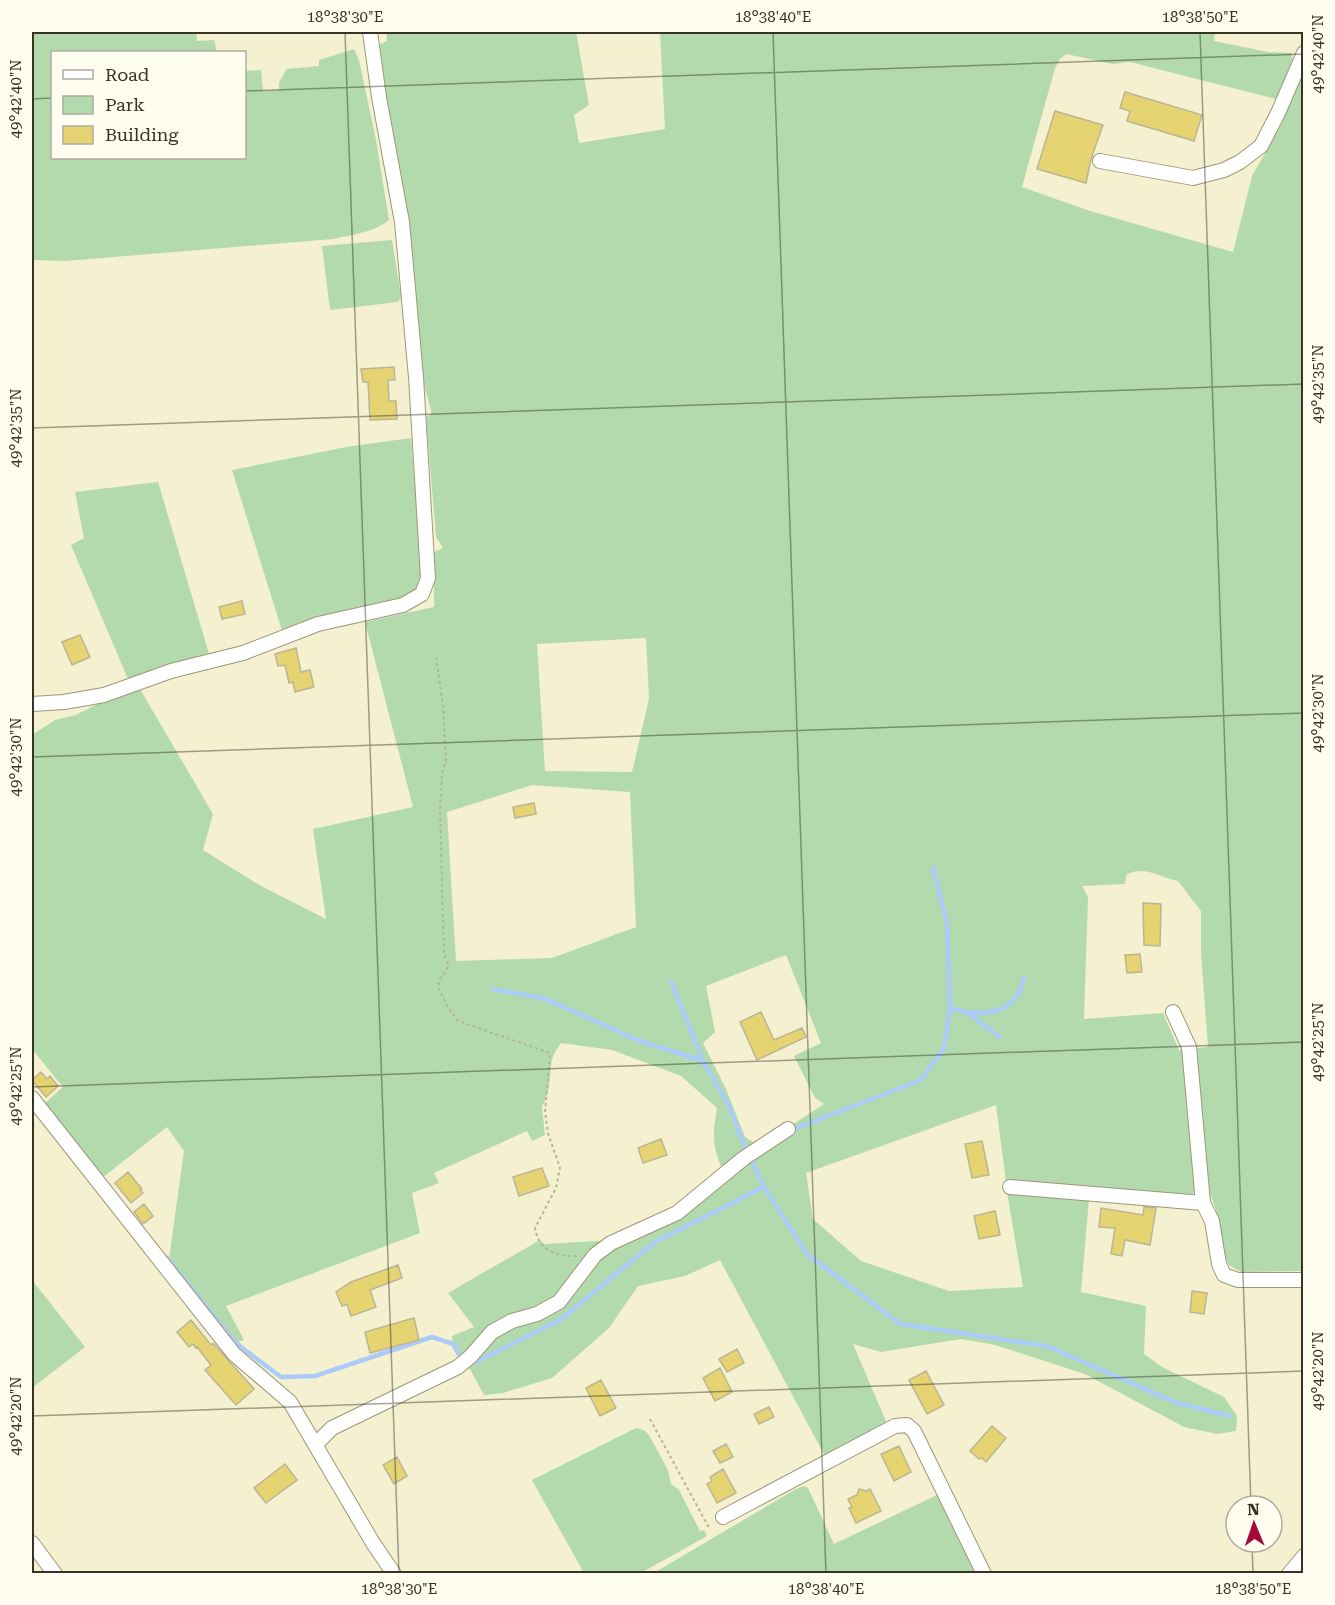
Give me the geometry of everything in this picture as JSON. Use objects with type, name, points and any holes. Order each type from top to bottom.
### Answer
[{"type":"street","points":[[32,704],[64,702],[104,695],[171,671],[243,653],[318,624],[403,605],[422,594],[428,578],[415,365],[402,222],[378,97],[370,32]]},
{"type":"street","points":[[1100,161],[1193,178],[1224,170],[1240,162],[1261,146],[1304,53]]},
{"type":"street","points":[[1173,1012],[1189,1047],[1203,1203],[1212,1221],[1219,1264],[1224,1275],[1238,1280],[1304,1280]]},
{"type":"street","points":[[32,1098],[234,1354],[290,1402],[373,1543],[394,1574]]},
{"type":"street","points":[[316,1444],[332,1428],[458,1367],[492,1332],[512,1321],[537,1314],[559,1302],[595,1255],[611,1243],[677,1214],[749,1155],[788,1129]]},
{"type":"street","points":[[1010,1187],[1203,1203]]},
{"type":"street","points":[[723,1517],[895,1426],[907,1425],[915,1431],[984,1574]]},
{"type":"street","points":[[32,1543],[55,1574]]},
{"type":"street","points":[[1289,1574],[1304,1556]]},
{"type":"path","points":[[436,657],[443,706],[446,761],[442,773],[440,811],[444,954],[448,963],[445,975],[438,986],[447,1006],[458,1021],[550,1053],[544,1112],[548,1133],[560,1168],[556,1188],[535,1228],[535,1234],[541,1245],[553,1253],[572,1256],[595,1255]]},
{"type":"path","points":[[650,1419],[708,1526],[723,1517]]},
{"type":"green space","points":[[32,32],[196,32],[197,41],[214,40],[217,51],[51,51],[51,159],[246,159],[246,71],[261,70],[263,91],[279,90],[279,82],[287,69],[319,66],[319,60],[354,49],[359,60],[376,140],[389,220],[383,224],[370,230],[333,239],[65,261],[32,260]]},
{"type":"green space","points":[[386,32],[576,32],[589,105],[574,115],[579,143],[665,129],[660,32],[1215,32],[1214,41],[1268,52],[1292,53],[1292,60],[1276,99],[1130,62],[1113,64],[1066,54],[1055,68],[1022,187],[1087,210],[1233,252],[1252,176],[1280,127],[1303,67],[1303,1271],[1241,1272],[1229,1265],[1224,1256],[1218,1216],[1210,1193],[1195,1048],[1208,1047],[1201,953],[1201,911],[1178,881],[1147,871],[1127,874],[1125,884],[1082,886],[1088,897],[1084,1019],[1163,1013],[1179,1050],[1184,1049],[1196,1191],[1189,1197],[1006,1182],[996,1105],[806,1173],[813,1219],[861,1261],[949,1291],[1023,1287],[1007,1192],[1089,1199],[1081,1292],[1146,1306],[1144,1354],[1162,1367],[1224,1397],[1237,1416],[1236,1431],[1217,1434],[1184,1427],[1085,1374],[995,1345],[961,1339],[881,1352],[853,1344],[888,1426],[826,1458],[720,1260],[685,1276],[638,1286],[609,1328],[552,1378],[503,1393],[484,1395],[453,1344],[452,1336],[474,1327],[448,1293],[540,1240],[544,1244],[633,1239],[724,1173],[714,1141],[717,1108],[681,1076],[612,1050],[561,1043],[554,1053],[548,1090],[542,1106],[545,1135],[532,1141],[527,1131],[434,1173],[439,1183],[412,1193],[420,1233],[226,1306],[244,1340],[230,1344],[169,1259],[184,1151],[167,1127],[102,1178],[45,1103],[63,1087],[32,1049],[32,735],[55,720],[76,715],[99,703],[140,689],[213,814],[203,850],[261,886],[326,919],[313,829],[413,807],[365,622],[434,607],[434,552],[443,548],[436,537],[426,417],[431,414],[431,410],[423,381],[407,234],[377,46],[387,41]],"holes":[[[646,638],[649,699],[632,772],[545,771],[537,644]],[[532,785],[630,792],[636,927],[552,958],[456,961],[447,812]],[[786,955],[821,1043],[794,1056],[815,1098],[824,1104],[787,1128],[753,1142],[745,1137],[726,1089],[703,1043],[715,1032],[706,986]]]},
{"type":"green space","points":[[392,240],[401,297],[398,302],[330,310],[322,246]]},
{"type":"green space","points":[[411,438],[422,572],[421,584],[411,595],[283,634],[232,470],[346,447]]},
{"type":"green space","points":[[158,482],[210,657],[128,679],[71,545],[84,538],[75,492]]},
{"type":"green space","points":[[32,1280],[85,1347],[32,1388]]},
{"type":"green space","points":[[636,1428],[644,1430],[649,1435],[668,1470],[671,1484],[679,1490],[700,1531],[704,1530],[707,1536],[641,1573],[584,1573],[532,1480]]},
{"type":"green space","points":[[804,1486],[808,1488],[834,1544],[937,1495],[978,1573],[652,1574]]},
{"type":"building","points":[[1125,92],[1202,115],[1194,141],[1127,121],[1130,111],[1120,108]]},
{"type":"building","points":[[1055,111],[1103,125],[1091,159],[1086,183],[1037,169]]},
{"type":"building","points":[[394,367],[395,380],[388,380],[389,401],[396,401],[397,419],[370,420],[368,382],[363,382],[361,369]]},
{"type":"building","points":[[242,601],[245,614],[222,619],[219,607]]},
{"type":"building","points":[[80,635],[90,657],[72,665],[62,642]]},
{"type":"building","points":[[296,648],[301,672],[310,670],[314,687],[295,692],[293,682],[289,683],[285,665],[278,666],[275,654]]},
{"type":"building","points":[[534,803],[536,814],[515,818],[513,807]]},
{"type":"building","points":[[1143,903],[1161,904],[1160,946],[1144,945]]},
{"type":"building","points":[[1140,954],[1142,972],[1127,973],[1125,955]]},
{"type":"building","points":[[761,1012],[774,1040],[802,1028],[806,1037],[757,1060],[740,1022]]},
{"type":"building","points":[[41,1072],[47,1079],[50,1076],[58,1086],[46,1097],[32,1080]]},
{"type":"building","points":[[661,1139],[667,1155],[643,1163],[638,1148]]},
{"type":"building","points":[[982,1141],[989,1175],[972,1178],[965,1144]]},
{"type":"building","points":[[542,1168],[549,1186],[519,1196],[513,1177]]},
{"type":"building","points":[[128,1172],[143,1193],[131,1203],[115,1183]]},
{"type":"building","points":[[144,1204],[153,1216],[143,1224],[134,1212]]},
{"type":"building","points":[[1144,1207],[1156,1208],[1150,1245],[1125,1240],[1122,1256],[1111,1254],[1115,1228],[1099,1227],[1101,1208],[1143,1215]]},
{"type":"building","points":[[995,1211],[1000,1235],[979,1239],[974,1216]]},
{"type":"building","points":[[398,1265],[402,1278],[370,1290],[376,1307],[351,1316],[347,1304],[342,1306],[336,1292],[351,1282]]},
{"type":"building","points":[[1192,1291],[1207,1293],[1204,1314],[1190,1312]]},
{"type":"building","points":[[414,1318],[419,1340],[370,1353],[365,1332]]},
{"type":"building","points":[[191,1320],[211,1345],[213,1343],[254,1389],[236,1405],[205,1370],[211,1365],[197,1347],[193,1344],[189,1347],[177,1332]]},
{"type":"building","points":[[737,1349],[744,1363],[727,1372],[719,1359]]},
{"type":"building","points":[[720,1368],[732,1392],[715,1401],[703,1378]]},
{"type":"building","points":[[926,1371],[944,1405],[927,1414],[909,1380]]},
{"type":"building","points":[[601,1380],[616,1408],[600,1416],[586,1388]]},
{"type":"building","points":[[769,1407],[774,1417],[759,1424],[754,1414]]},
{"type":"building","points":[[992,1426],[1006,1438],[986,1462],[970,1451]]},
{"type":"building","points":[[726,1444],[733,1457],[720,1463],[713,1451]]},
{"type":"building","points":[[899,1446],[911,1472],[894,1481],[881,1454]]},
{"type":"building","points":[[397,1457],[407,1476],[394,1484],[383,1465]]},
{"type":"building","points":[[285,1464],[297,1480],[266,1503],[254,1488]]},
{"type":"building","points":[[723,1469],[736,1493],[717,1503],[707,1484],[712,1481],[710,1477]]},
{"type":"building","points":[[859,1489],[866,1491],[870,1489],[881,1511],[856,1523],[849,1508],[852,1507],[848,1499],[857,1495]]},
{"type":"waterway","points":[[789,1131],[921,1080],[944,1048],[950,1008],[947,923],[933,868]]},
{"type":"waterway","points":[[950,1008],[986,1013],[1006,1006],[1020,990],[1024,977]]},
{"type":"waterway","points":[[671,981],[703,1061]]},
{"type":"waterway","points":[[493,989],[546,999],[637,1040],[703,1061],[728,1104],[748,1154]]},
{"type":"waterway","points":[[969,1014],[1000,1037]]},
{"type":"waterway","points":[[470,1362],[476,1362],[560,1320],[655,1242],[764,1187],[750,1157]]},
{"type":"waterway","points":[[764,1187],[807,1254],[900,1324],[1047,1346],[1177,1403],[1230,1416]]},
{"type":"waterway","points":[[167,1258],[229,1335],[281,1377],[315,1376],[432,1337],[453,1344],[462,1360]]}]
